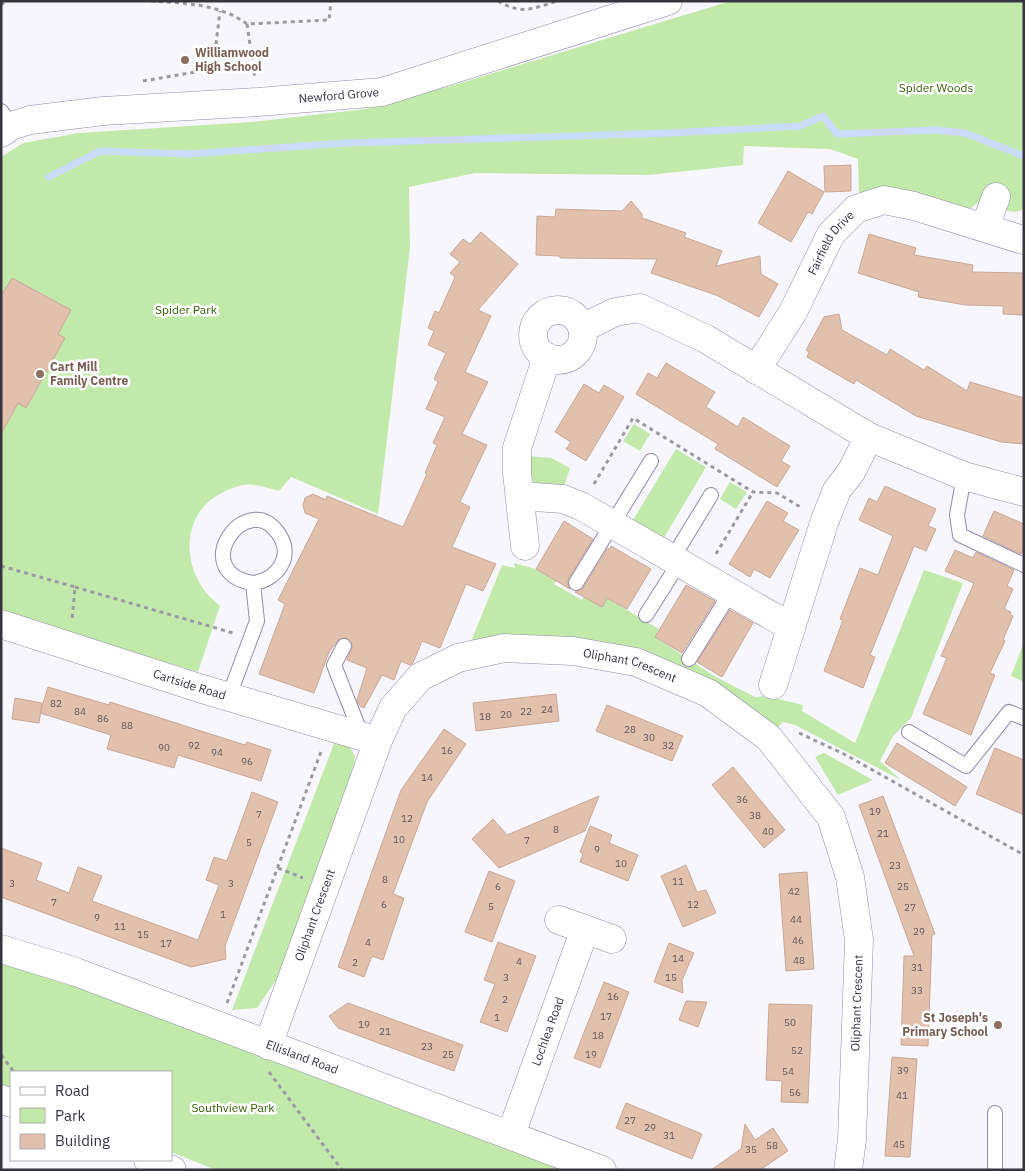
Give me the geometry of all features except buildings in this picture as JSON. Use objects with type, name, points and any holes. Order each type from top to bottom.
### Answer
[{"type":"street","name":"Newford Grove","points":[[4,123],[103,110],[258,102],[382,92],[668,1]]},
{"type":"street","points":[[985,227],[996,197]]},
{"type":"street","name":"Fairfield Drive","points":[[756,370],[793,312],[831,234],[856,209],[884,200],[914,206],[1023,240]]},
{"type":"street","points":[[583,328],[615,312],[640,308],[706,339],[869,437],[964,476],[1024,492]]},
{"type":"street","points":[[558,309],[569,311],[578,318],[583,328],[584,339],[579,350],[564,359],[558,360],[547,357],[538,350],[533,340],[534,329],[538,319],[547,312],[558,309]]},
{"type":"street","points":[[526,546],[517,448],[547,357]]},
{"type":"street","points":[[773,685],[825,520],[837,490],[851,472],[869,437]]},
{"type":"street","points":[[520,496],[562,499],[581,506],[791,627]]},
{"type":"street","name":"Cartside Road","points":[[1,624],[229,696],[369,737]]},
{"type":"street","name":"Oliphant Crescent","points":[[268,1045],[369,737],[420,677],[458,658],[504,648],[573,651],[636,662],[708,693],[769,738],[831,816],[850,877],[859,940],[852,1138],[848,1170]]},
{"type":"street","points":[[559,920],[612,939]]},
{"type":"street","name":"Lochlea Road","points":[[510,1134],[585,929]]},
{"type":"street","name":"Ellisland Road","points":[[1,949],[76,972],[602,1170]]},
{"type":"street","points":[[150,1161],[172,1170]]},
{"type":"lane","points":[[576,583],[651,461]]},
{"type":"lane","points":[[964,476],[957,515],[960,535],[1024,565]]},
{"type":"lane","points":[[646,615],[711,495]]},
{"type":"lane","points":[[255,521],[263,522],[278,532],[284,552],[283,562],[278,570],[262,582],[252,583],[243,581],[228,570],[223,550],[230,532],[238,525],[255,521]]},
{"type":"lane","points":[[229,696],[257,621],[252,583]]},
{"type":"lane","points":[[689,659],[731,592]]},
{"type":"lane","points":[[344,646],[334,665],[369,737]]},
{"type":"lane","points":[[909,732],[966,766],[1009,712],[1024,718]]},
{"type":"lane","points":[[995,1113],[995,1170]]},
{"type":"path","points":[[1,5],[6,1]]},
{"type":"path","points":[[151,1],[195,4],[236,16],[247,24],[330,20],[331,1]]},
{"type":"path","points":[[498,1],[512,9],[524,11],[557,1]]},
{"type":"path","points":[[137,82],[213,69],[220,11]]},
{"type":"path","points":[[247,24],[258,102]]},
{"type":"path","points":[[581,506],[633,418],[753,492],[777,493],[825,520]]},
{"type":"path","points":[[704,576],[753,492]]},
{"type":"path","points":[[1,566],[250,639]]},
{"type":"path","points":[[69,646],[75,587]]},
{"type":"path","points":[[219,1025],[331,725]]},
{"type":"path","points":[[769,738],[791,729],[844,754],[1024,855]]},
{"type":"path","points":[[268,1045],[266,1069],[342,1170]]},
{"type":"path","points":[[1,1055],[13,1071]]},
{"type":"green space","name":"Spider Park","points":[[731,1],[1024,1],[1024,209],[1013,212],[1008,211],[988,195],[971,208],[959,210],[859,194],[858,159],[830,149],[744,146],[743,165],[649,175],[475,173],[409,187],[410,248],[378,514],[291,477],[279,491],[256,485],[245,485],[228,490],[208,502],[193,524],[190,550],[192,564],[197,577],[206,592],[220,606],[198,672],[1,611],[1,157],[23,143],[79,133],[252,122],[366,109],[454,85]]},
{"type":"green space","points":[[634,424],[650,434],[640,451],[623,441]]},
{"type":"green space","points":[[676,449],[706,467],[661,543],[630,525]]},
{"type":"green space","points":[[528,456],[551,458],[570,468],[563,490],[535,483],[530,474]]},
{"type":"green space","points":[[730,482],[747,492],[736,509],[720,499]]},
{"type":"green space","points":[[514,563],[536,569],[556,581],[554,584],[582,600],[584,596],[607,598],[659,629],[655,637],[714,676],[755,697],[766,696],[803,705],[802,711],[855,743],[924,570],[963,583],[911,718],[893,736],[880,761],[901,780],[795,725],[783,722],[777,728],[709,684],[470,644],[502,565],[515,568]]},
{"type":"green space","points":[[1024,642],[1024,682],[1011,676]]},
{"type":"green space","points":[[335,741],[348,744],[355,756],[353,778],[279,976],[257,1008],[232,1010]]},
{"type":"green space","points":[[824,753],[873,780],[838,795],[815,757]]},
{"type":"green space","name":"Southview Park","points":[[1,959],[575,1170],[216,1170],[172,1152],[172,1071],[10,1071],[10,1087],[1,1084]]},
{"type":"waterway","points":[[49,177],[100,151],[189,154],[346,143],[670,133],[800,126],[823,116],[837,134],[936,130],[965,133],[1024,156]]},
{"type":"place","name":"Williamwood High School","points":[[185,60]]},
{"type":"place","name":"Cart Mill Family Centre","points":[[40,374]]},
{"type":"place","name":"St Joseph's Primary School","points":[[998,1025]]},
{"type":"park label","name":"Spider Woods","points":[[936,88]]}]
